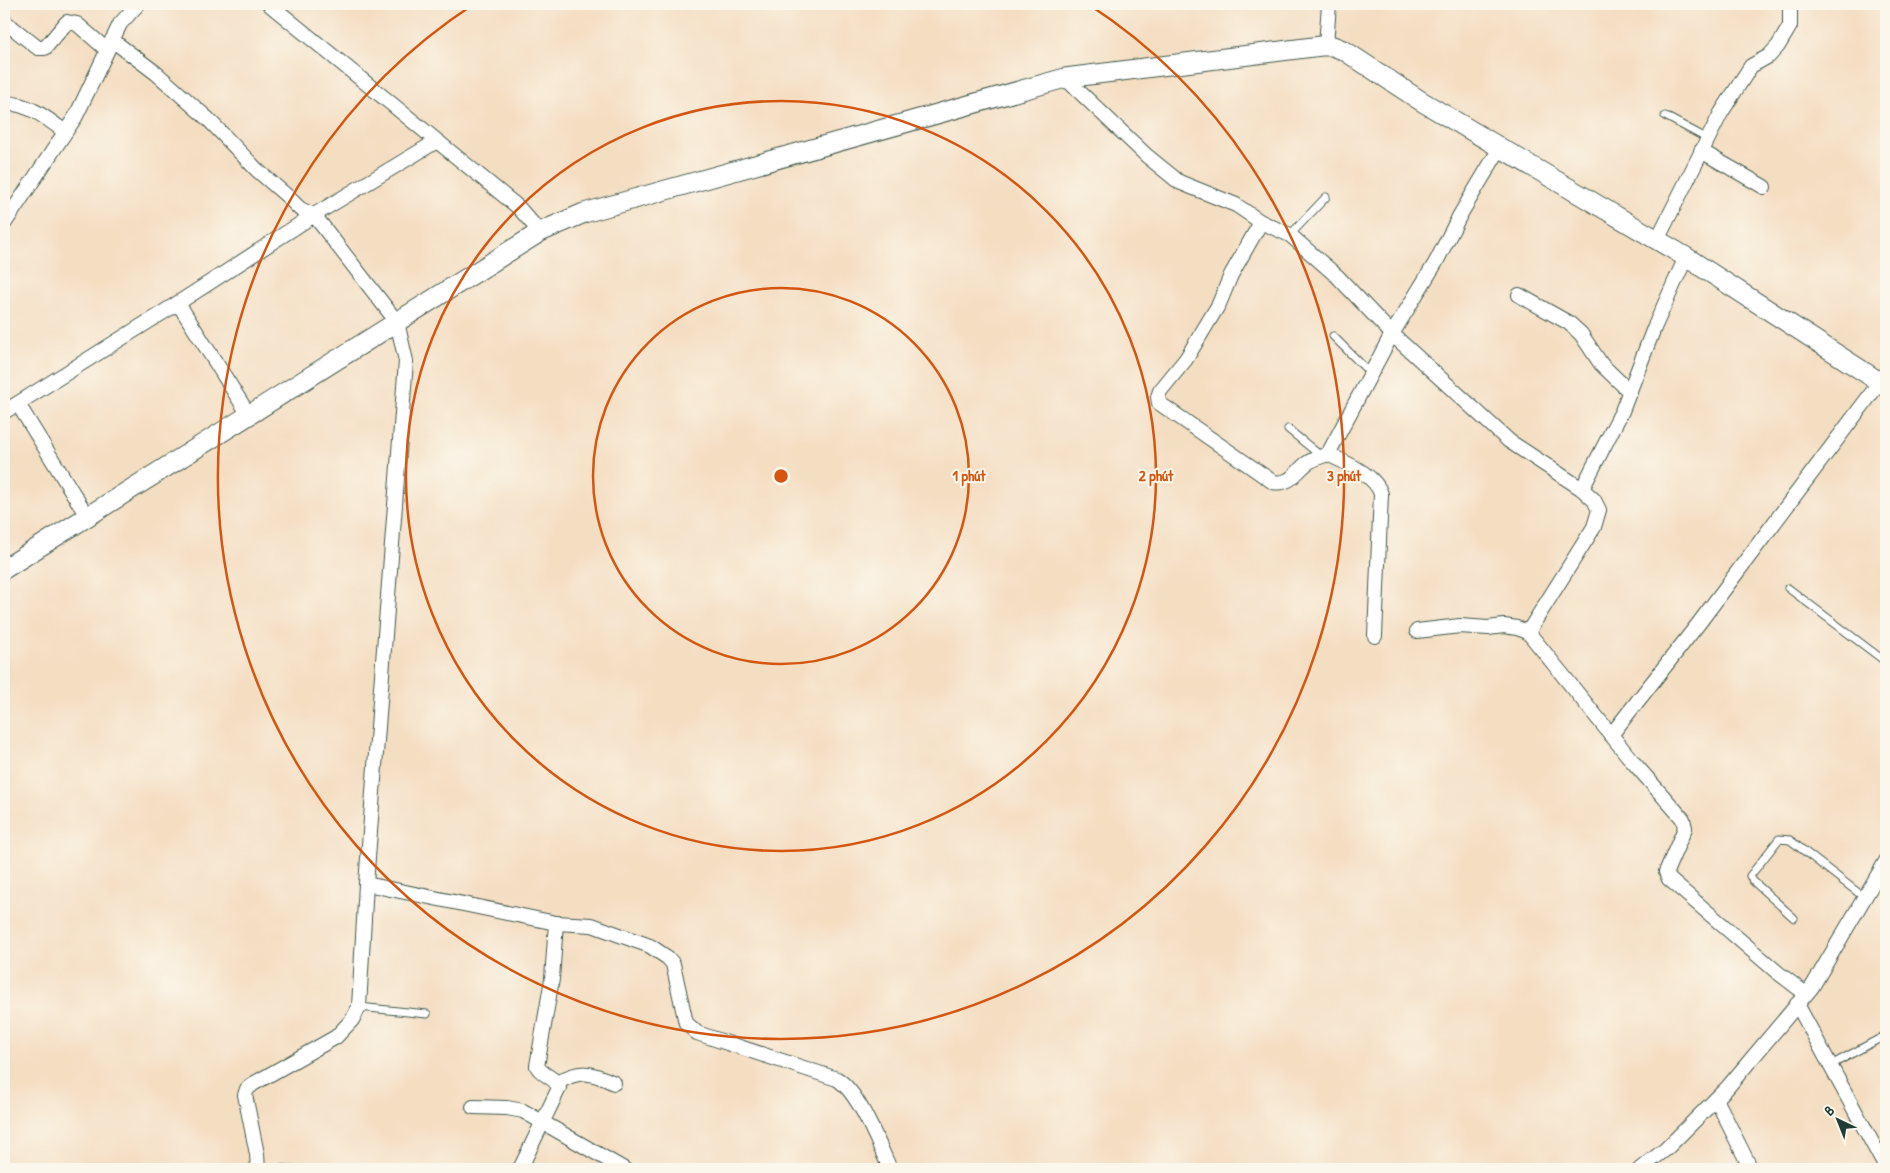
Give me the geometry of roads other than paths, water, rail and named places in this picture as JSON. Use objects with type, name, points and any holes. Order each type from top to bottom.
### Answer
[{"type":"street","points":[[4,224],[66,132],[90,89],[120,24],[138,4]]},
{"type":"street","points":[[269,4],[518,207],[540,232]]},
{"type":"street","points":[[1326,46],[1329,4]]},
{"type":"street","points":[[1657,240],[1701,151],[1751,66],[1769,56],[1778,46],[1790,26],[1790,4]]},
{"type":"street","points":[[4,21],[38,48],[45,48],[67,22],[77,24],[156,73],[208,119],[257,170],[300,209],[314,215],[397,322],[406,361],[358,1007],[352,1020],[336,1037],[247,1089],[245,1095],[257,1154],[258,1169]]},
{"type":"street","points":[[4,568],[540,232],[584,213],[1065,78],[1333,46],[1345,50],[1421,101],[1686,257],[1883,384],[1611,735]]},
{"type":"street","points":[[1065,78],[1147,156],[1179,182],[1236,205],[1261,222],[1290,235],[1338,277],[1392,334],[1509,441],[1582,488],[1594,500],[1598,510],[1594,526],[1528,632]]},
{"type":"street","points":[[4,103],[17,104],[42,114],[66,132]]},
{"type":"street","points":[[4,412],[314,215],[437,141]]},
{"type":"street","points":[[1261,222],[1232,275],[1219,304],[1186,359],[1160,391],[1158,397],[1159,403],[1272,482],[1280,483],[1288,480],[1307,463],[1325,455],[1392,334],[1436,262],[1460,215],[1500,148]]},
{"type":"street","points":[[1701,151],[1764,187]]},
{"type":"street","points":[[1582,488],[1622,411],[1654,328],[1686,257]]},
{"type":"street","points":[[1519,295],[1569,323],[1581,334],[1601,364],[1630,392]]},
{"type":"street","points":[[178,303],[248,415]]},
{"type":"street","points":[[18,404],[87,516]]},
{"type":"street","points":[[1325,455],[1368,477],[1379,487],[1381,494],[1375,636]]},
{"type":"street","points":[[1417,631],[1460,626],[1488,628],[1504,626],[1528,632],[1685,823],[1685,828],[1666,872],[1669,879],[1777,972],[1802,999],[1831,1065],[1886,1168]]},
{"type":"street","points":[[1640,1169],[1666,1149],[1716,1099],[1812,987],[1886,861]]},
{"type":"street","points":[[366,884],[556,923],[592,925],[640,941],[668,958],[673,964],[686,1023],[697,1033],[837,1079],[844,1083],[850,1090],[874,1133],[890,1169]]},
{"type":"street","points":[[520,1169],[542,1122],[558,1094],[559,1088],[557,1083],[541,1072],[537,1066],[552,979],[556,923]]},
{"type":"street","points":[[557,1083],[568,1076],[582,1072],[599,1076],[614,1083]]},
{"type":"street","points":[[1716,1099],[1751,1169]]},
{"type":"street","points":[[474,1107],[507,1108],[523,1111],[624,1169]]},
{"type":"lane","points":[[1665,116],[1708,139]]},
{"type":"lane","points":[[1290,235],[1326,197]]},
{"type":"lane","points":[[1333,336],[1370,374]]},
{"type":"lane","points":[[1288,429],[1325,455]]},
{"type":"lane","points":[[1788,588],[1886,662]]},
{"type":"lane","points":[[1794,918],[1753,881],[1750,876],[1779,839],[1790,840],[1865,898]]},
{"type":"lane","points":[[358,1007],[428,1014]]},
{"type":"lane","points":[[1831,1065],[1886,1035]]},
{"type":"lane","points":[[258,1169],[288,1169]]}]
